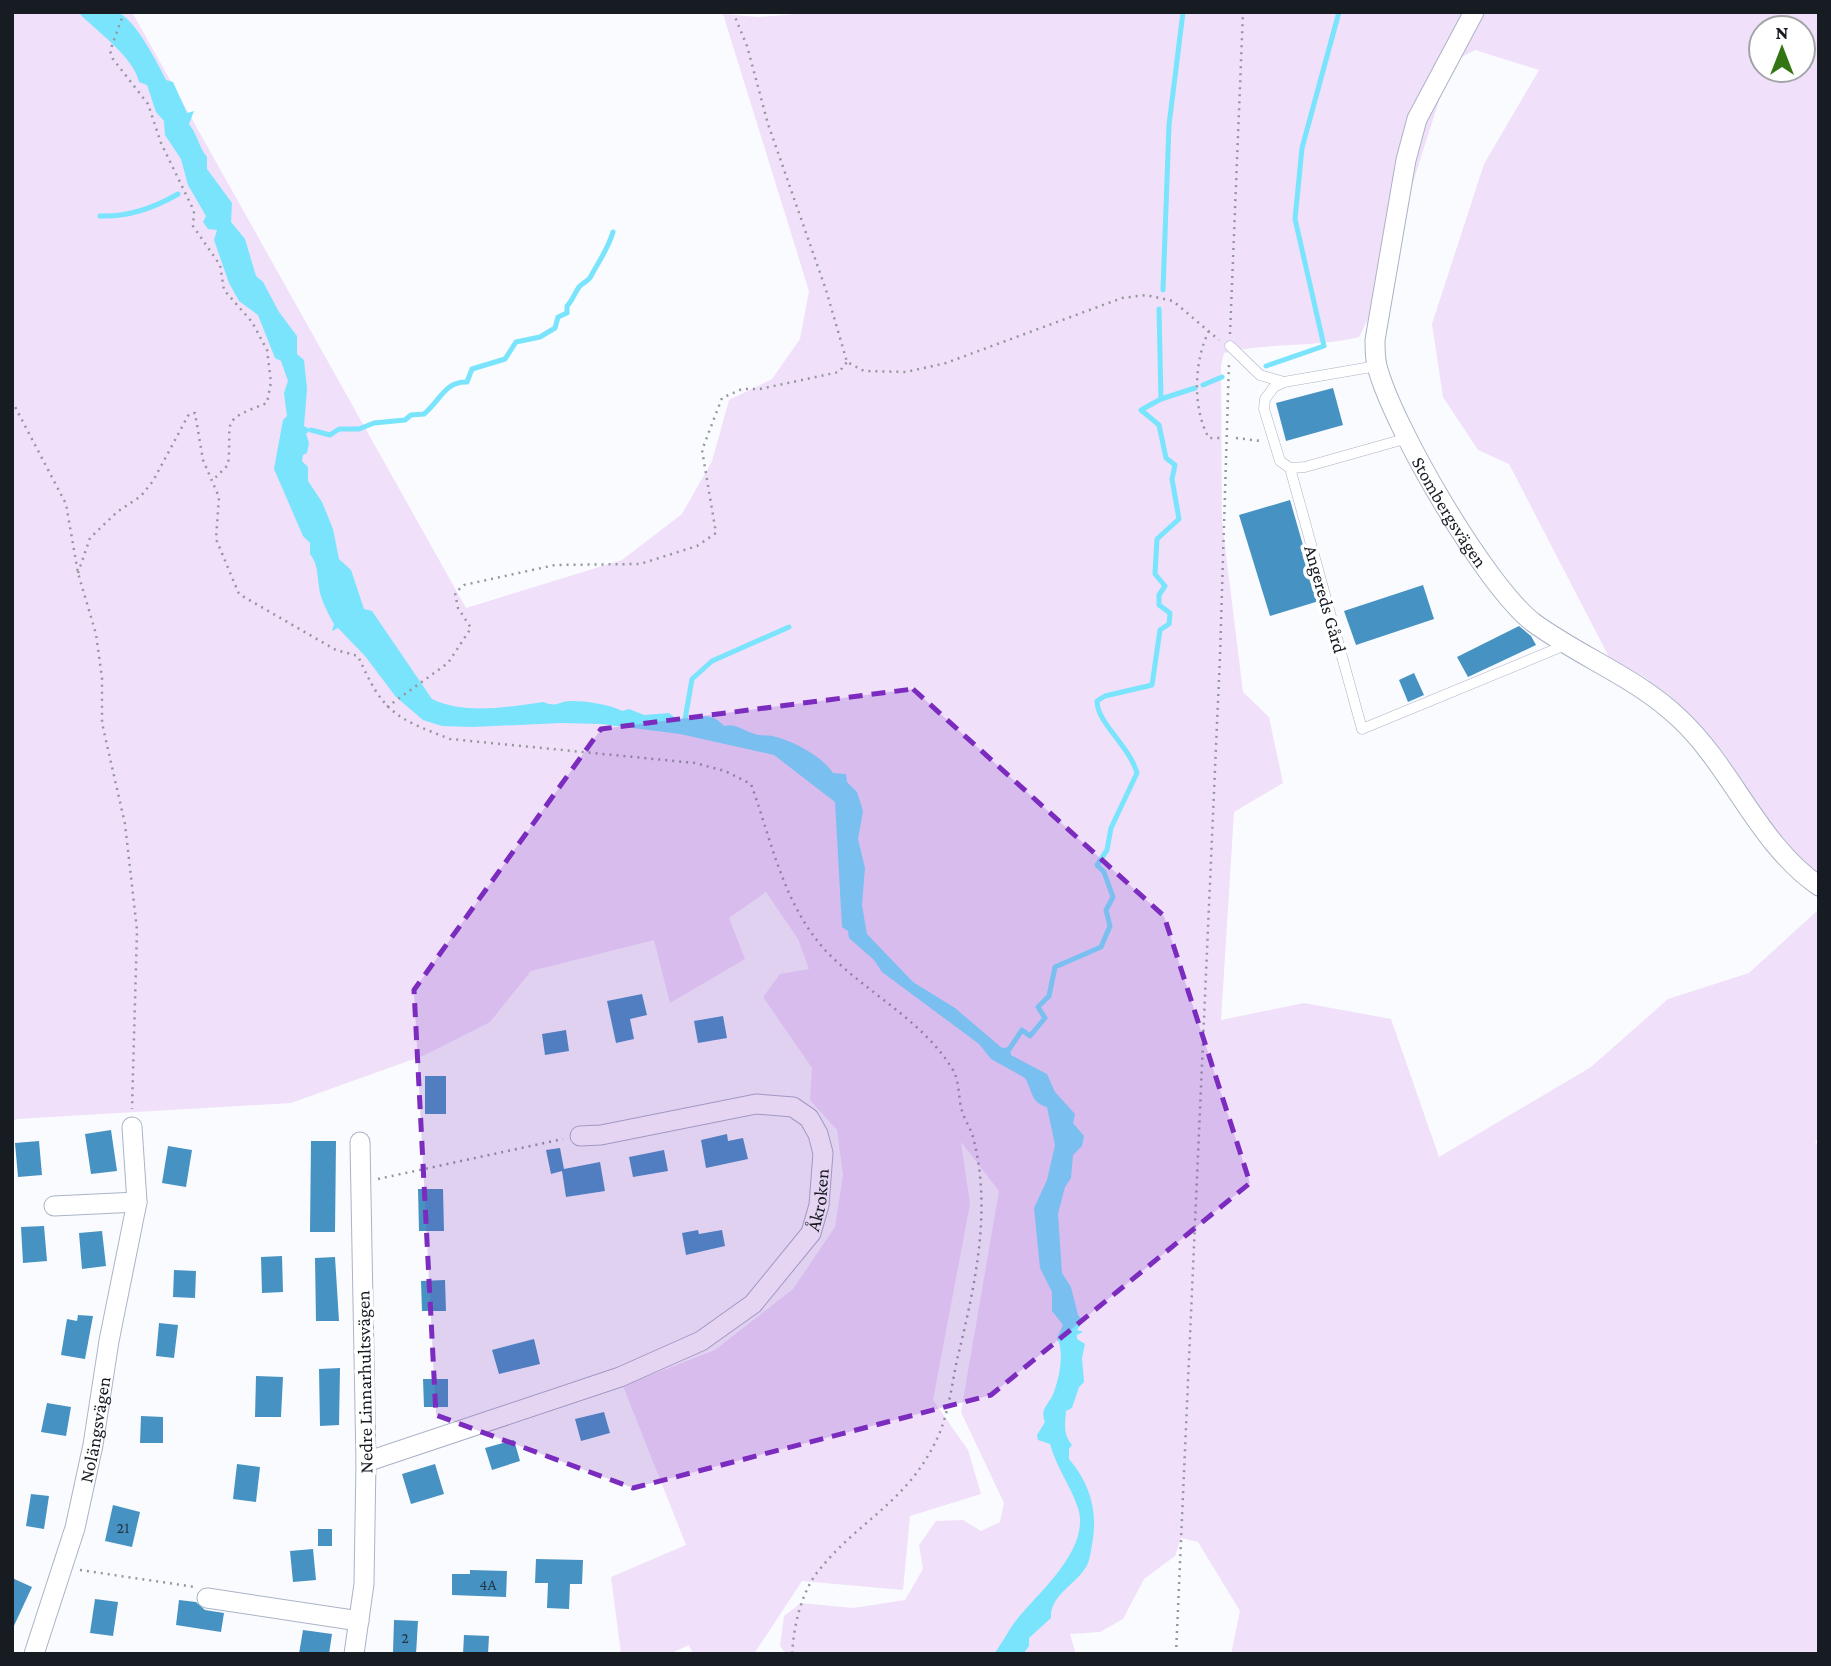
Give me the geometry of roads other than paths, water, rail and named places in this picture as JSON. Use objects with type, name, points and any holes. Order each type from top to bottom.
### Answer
[{"type":"street","name":"Stombergsvägen","points":[[1474,12],[1417,118],[1406,160],[1374,340],[1377,366],[1408,438],[1481,565],[1532,622],[1639,684],[1681,719],[1714,755],[1771,842],[1819,886]]},
{"type":"street","name":"Åkroken","points":[[366,1462],[620,1377],[701,1341],[754,1304],[811,1233],[821,1192],[824,1153],[809,1118],[793,1107],[757,1104],[601,1135],[580,1136]]},
{"type":"street","name":"Nolängsvägen","points":[[34,1654],[75,1528],[137,1202],[132,1127]]},
{"type":"street","name":"Nedre Linnarhultsvägen","points":[[354,1654],[364,1584],[366,1462],[360,1142]]},
{"type":"street","points":[[54,1206],[137,1202]]},
{"type":"street","points":[[207,1598],[359,1621]]},
{"type":"lane","points":[[1230,346],[1260,375],[1284,382],[1377,366]]},
{"type":"lane","name":"Angereds Gård","points":[[1284,382],[1274,387],[1265,399],[1264,409],[1280,461],[1290,468],[1362,729],[1568,644]]},
{"type":"lane","points":[[1290,468],[1304,467],[1408,438]]},
{"type":"water","points":[[112,11],[123,15],[145,42],[166,80],[173,82],[187,113],[194,111],[189,124],[207,157],[207,169],[232,203],[231,222],[245,239],[256,276],[263,282],[279,312],[297,336],[297,354],[304,360],[307,389],[304,426],[315,432],[310,430],[306,434],[309,443],[302,461],[308,467],[308,481],[322,502],[333,529],[339,559],[351,570],[364,609],[372,611],[432,699],[472,708],[577,701],[622,711],[629,709],[644,715],[669,713],[683,719],[710,717],[724,726],[736,726],[757,735],[788,741],[814,755],[833,773],[846,774],[847,782],[857,792],[863,811],[858,839],[865,868],[862,905],[867,934],[913,982],[955,1008],[1002,1048],[1009,1047],[1011,1055],[1047,1074],[1055,1092],[1075,1114],[1073,1123],[1084,1136],[1082,1146],[1073,1155],[1071,1178],[1065,1187],[1058,1214],[1062,1273],[1071,1287],[1078,1315],[1083,1321],[1077,1330],[1083,1332],[1077,1335],[1077,1339],[1085,1344],[1082,1358],[1084,1382],[1079,1387],[1072,1408],[1066,1411],[1065,1429],[1072,1445],[1069,1459],[1083,1479],[1091,1499],[1094,1533],[1086,1567],[1058,1597],[1051,1618],[1029,1638],[1029,1646],[1023,1654],[994,1654],[1018,1618],[1071,1553],[1080,1523],[1075,1500],[1050,1444],[1038,1440],[1037,1435],[1045,1422],[1043,1413],[1058,1380],[1061,1358],[1057,1338],[1063,1325],[1052,1311],[1052,1292],[1040,1268],[1034,1208],[1047,1180],[1055,1145],[1047,1107],[1035,1099],[1025,1078],[991,1059],[979,1044],[882,972],[874,960],[849,938],[848,931],[842,927],[835,802],[774,755],[680,734],[601,724],[442,726],[423,720],[396,697],[365,656],[338,628],[332,631],[334,624],[320,593],[316,567],[310,554],[310,543],[303,536],[274,469],[283,420],[287,416],[284,393],[288,381],[281,361],[275,358],[258,315],[239,301],[229,283],[214,240],[217,230],[208,229],[203,222],[206,216],[188,185],[181,159],[165,135],[164,121],[156,112],[147,85],[139,82],[130,63],[78,12]]},
{"type":"waterway","points":[[1163,290],[1169,125],[1183,12]]},
{"type":"waterway","points":[[1266,366],[1324,346],[1295,219],[1302,148],[1339,12]]},
{"type":"waterway","points":[[100,216],[140,211],[178,194]]},
{"type":"waterway","points":[[311,430],[330,435],[339,429],[359,429],[374,423],[405,420],[411,415],[424,414],[448,388],[467,382],[472,369],[505,359],[516,342],[540,337],[555,328],[558,317],[567,313],[567,306],[577,290],[590,278],[613,232]]},
{"type":"waterway","points":[[1006,1054],[1022,1030],[1030,1036],[1045,1018],[1038,1007],[1049,996],[1055,967],[1101,947],[1110,926],[1106,910],[1113,897],[1104,872],[1097,865],[1107,850],[1111,828],[1137,773],[1127,753],[1102,718],[1097,701],[1105,696],[1152,685],[1160,630],[1169,624],[1170,613],[1159,605],[1159,595],[1165,586],[1155,574],[1157,539],[1179,519],[1172,479],[1175,465],[1166,458],[1159,425],[1141,410],[1161,399],[1159,309]]},
{"type":"waterway","points":[[1203,385],[1222,377]]},
{"type":"waterway","points":[[1161,399],[1195,388]]},
{"type":"waterway","points":[[684,725],[692,679],[712,661],[789,627]]}]
